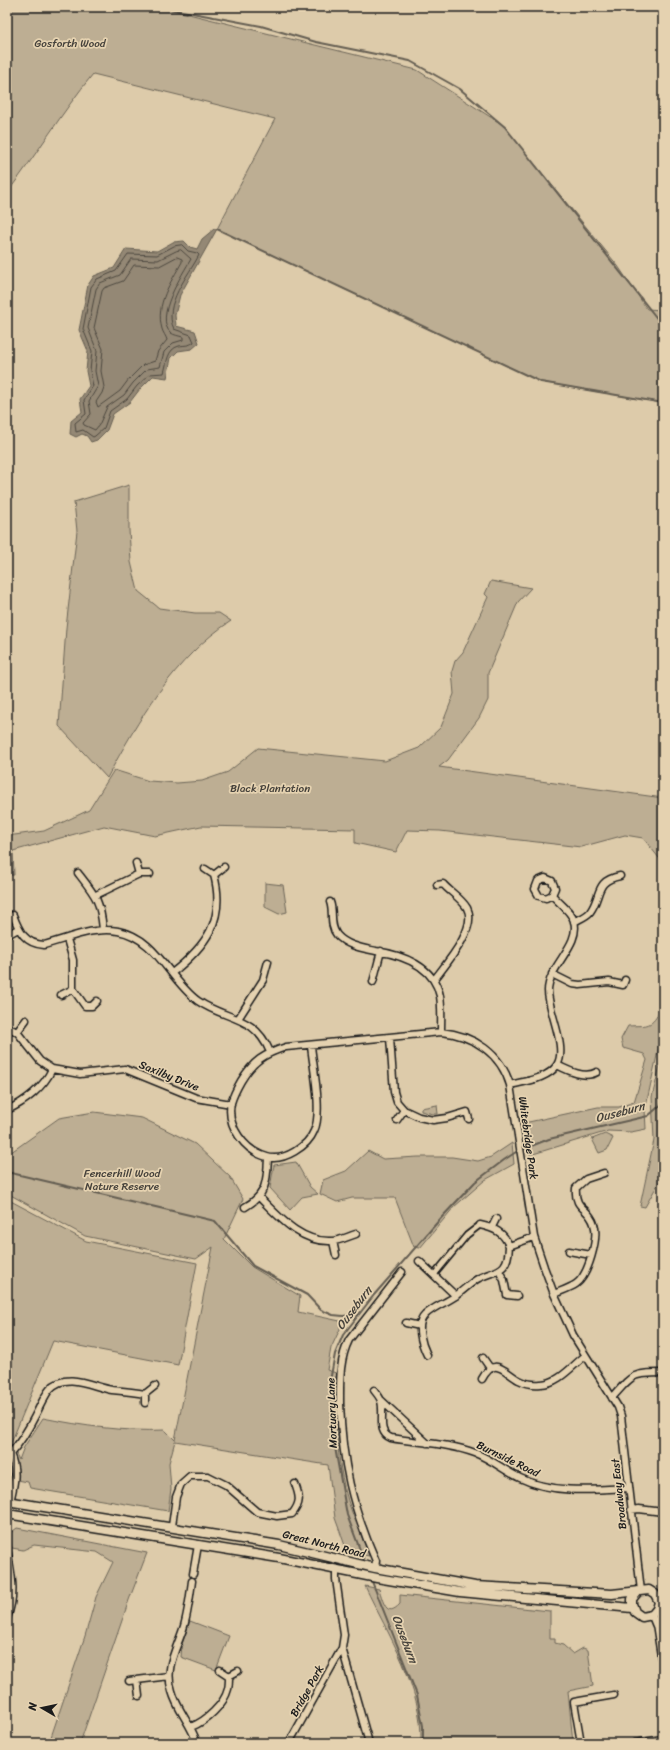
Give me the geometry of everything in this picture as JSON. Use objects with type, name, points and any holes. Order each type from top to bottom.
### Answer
[{"type":"main road","name":"Great North Road","points":[[7,1514],[279,1558],[363,1576],[482,1595],[632,1608],[638,1615],[647,1617],[657,1613],[660,1598],[648,1590],[612,1594],[475,1586],[375,1568],[279,1545],[218,1536],[172,1526],[9,1502]]},
{"type":"main road","points":[[632,1608],[632,1599],[639,1592]]},
{"type":"street","points":[[136,863],[139,874]]},
{"type":"street","points":[[214,875],[224,868]]},
{"type":"street","points":[[172,973],[198,950],[214,924],[218,907],[218,889],[214,875],[205,869]]},
{"type":"street","points":[[78,873],[96,895],[100,906],[103,929]]},
{"type":"street","points":[[96,895],[139,874],[150,874]]},
{"type":"street","points":[[574,922],[590,913],[594,906],[598,891],[603,884],[611,878],[620,876]]},
{"type":"street","points":[[434,980],[466,932],[469,923],[469,914],[463,902],[440,884],[448,879]]},
{"type":"street","points":[[510,1085],[542,1076],[557,1066],[560,1056],[560,1047],[549,1002],[548,990],[552,974],[572,940],[574,922],[571,916],[552,895]]},
{"type":"street","points":[[333,905],[332,922],[336,934],[347,943],[359,948],[394,953],[409,959],[421,967],[434,980],[440,994],[441,1032]]},
{"type":"street","points":[[13,915],[18,929],[29,941],[36,944],[44,945],[103,929],[119,931],[132,936],[157,953],[186,991],[211,1009],[252,1026],[260,1034],[270,1052]]},
{"type":"street","points":[[7,935],[18,929]]},
{"type":"street","points":[[67,939],[73,960],[73,989],[85,1006],[92,1006],[97,1001]]},
{"type":"street","points":[[373,982],[381,951]]},
{"type":"street","points":[[238,1019],[240,1013],[263,980],[268,962]]},
{"type":"street","points":[[552,974],[572,984],[580,985],[609,982],[624,985]]},
{"type":"street","points":[[61,994],[73,989]]},
{"type":"street","points":[[17,1032],[26,1020]]},
{"type":"street","points":[[7,1027],[17,1032],[40,1061],[52,1069],[44,1084],[7,1110]]},
{"type":"street","name":"Whitebridge Park","points":[[311,1046],[441,1032],[465,1036],[484,1046],[500,1063],[507,1075],[510,1085],[534,1237],[554,1294],[572,1335],[612,1398]]},
{"type":"street","points":[[390,1038],[394,1092],[397,1102],[404,1110],[419,1117],[433,1120],[447,1118],[467,1109],[469,1119]]},
{"type":"street","points":[[311,1046],[318,1112],[315,1131],[303,1146],[287,1156],[268,1158],[251,1149],[239,1137],[231,1120],[231,1104],[237,1087],[247,1070],[259,1059],[270,1052],[286,1047],[311,1046]]},
{"type":"street","points":[[557,1066],[577,1074],[592,1074],[597,1072]]},
{"type":"street","name":"Saxilby Drive","points":[[52,1069],[80,1074],[125,1070],[196,1098],[231,1104]]},
{"type":"street","points":[[397,1120],[404,1110]]},
{"type":"street","points":[[245,1207],[253,1203],[259,1197],[264,1188],[267,1178],[268,1158]]},
{"type":"street","points":[[554,1294],[576,1284],[584,1277],[591,1255],[595,1235],[595,1225],[590,1216],[579,1205],[575,1197],[576,1188],[586,1179],[604,1173]]},
{"type":"street","points":[[259,1197],[288,1224],[304,1235],[314,1239],[333,1241],[356,1234]]},
{"type":"street","points":[[492,1227],[496,1219]]},
{"type":"street","points":[[427,1355],[422,1344],[420,1326],[424,1315],[456,1296],[478,1279],[499,1271],[507,1260],[509,1246],[502,1234],[492,1227],[480,1225],[467,1235],[434,1275]]},
{"type":"street","points":[[509,1246],[534,1237]]},
{"type":"street","points":[[333,1241],[336,1255]]},
{"type":"street","points":[[569,1251],[591,1255]]},
{"type":"street","points":[[419,1261],[456,1296]]},
{"type":"street","points":[[499,1271],[504,1280],[506,1298],[517,1296]]},
{"type":"street","name":"Mortuary Lane","points":[[375,1568],[376,1561],[358,1518],[348,1484],[341,1424],[341,1368],[345,1346],[402,1272]]},
{"type":"street","points":[[406,1323],[420,1326]]},
{"type":"street","points":[[482,1379],[490,1368],[501,1367],[520,1380],[530,1384],[541,1384],[557,1379],[585,1356]]},
{"type":"street","points":[[484,1358],[490,1368]]},
{"type":"street","points":[[612,1398],[633,1376],[640,1373],[663,1373]]},
{"type":"street","points":[[9,1502],[15,1478],[15,1465],[10,1454],[22,1441],[51,1388],[62,1381],[76,1381],[96,1384],[112,1390],[127,1390],[145,1394]]},
{"type":"street","points":[[145,1394],[155,1386]]},
{"type":"street","points":[[374,1390],[381,1400],[427,1443]]},
{"type":"street","points":[[145,1394],[145,1403]]},
{"type":"street","name":"Broadway East","points":[[612,1398],[618,1407],[621,1416],[639,1592]]},
{"type":"street","name":"Burnside Road","points":[[381,1400],[382,1431],[386,1436],[412,1442],[460,1448],[476,1453],[520,1478],[552,1488],[596,1490],[629,1488]]},
{"type":"street","points":[[172,1526],[178,1490],[181,1484],[190,1476],[208,1476],[226,1485],[257,1512],[277,1516],[292,1514],[298,1507],[299,1494],[295,1484]]},
{"type":"street","points":[[631,1510],[639,1509],[663,1512]]},
{"type":"street","points":[[7,1514],[7,1524]]},
{"type":"street","points":[[193,1574],[198,1545]]},
{"type":"street","points":[[7,1548],[13,1583],[12,1605],[7,1618]]},
{"type":"street","name":"Bridge Park","points":[[289,1743],[342,1648],[344,1635],[336,1579],[336,1569]]},
{"type":"street","points":[[192,1581],[184,1627],[171,1661],[169,1676],[171,1690],[178,1708],[191,1727],[197,1743]]},
{"type":"street","points":[[657,1613],[657,1627],[663,1666]]},
{"type":"street","name":"Bridge Park","points":[[342,1648],[369,1743]]},
{"type":"street","points":[[220,1670],[229,1676]]},
{"type":"street","points":[[229,1676],[238,1671]]},
{"type":"street","points":[[129,1681],[169,1676]]},
{"type":"street","points":[[191,1727],[205,1720],[224,1699],[228,1689],[229,1676]]},
{"type":"street","points":[[137,1680],[139,1696]]},
{"type":"street","points":[[581,1743],[574,1702],[614,1695]]},
{"type":"street","points":[[635,1743],[663,1739]]},
{"type":"green space","name":"Gosforth Wood","points":[[7,7],[160,7],[417,70],[503,125],[618,266],[647,309],[663,310],[663,403],[541,382],[217,229],[275,119],[93,74],[7,193]]},
{"type":"green space","points":[[129,485],[131,562],[138,591],[159,608],[195,613],[219,613],[231,621],[211,636],[175,671],[145,712],[107,778],[59,726],[66,628],[77,531],[74,502]]},
{"type":"green space","name":"Black Plantation","points":[[491,581],[531,588],[518,602],[488,673],[488,700],[479,718],[448,760],[439,767],[663,798],[663,863],[643,838],[625,835],[581,847],[440,831],[407,830],[396,852],[355,843],[355,829],[201,826],[155,836],[104,826],[13,851],[14,875],[7,875],[7,836],[44,831],[89,810],[114,770],[149,781],[177,783],[202,781],[228,772],[258,748],[385,761],[419,748],[441,727],[454,694],[452,671],[455,661],[463,652],[488,597],[485,594]]},
{"type":"green space","points":[[265,883],[283,885],[287,912],[279,914],[265,907]]},
{"type":"green space","points":[[661,1009],[663,1009],[663,1028],[645,1110],[646,1129],[631,1132],[608,1131],[530,1155],[524,1123],[598,1107],[619,1107],[634,1102],[647,1060],[644,1054],[623,1048],[621,1039],[628,1026],[641,1026],[649,1024],[655,1020]]},
{"type":"green space","points":[[663,1054],[663,1175],[645,1207],[640,1206],[654,1140],[652,1097]]},
{"type":"green space","points":[[437,1105],[438,1114],[421,1111],[421,1108]]},
{"type":"green space","name":"Fencerhill Wood Nature Reserve","points":[[94,1112],[142,1118],[195,1144],[230,1177],[243,1199],[224,1239],[252,1267],[300,1296],[298,1312],[340,1321],[340,1329],[331,1348],[327,1370],[336,1373],[337,1438],[344,1485],[350,1508],[369,1556],[347,1551],[335,1518],[328,1465],[175,1441],[169,1463],[171,1489],[168,1511],[30,1488],[28,1482],[7,1478],[7,1199],[86,1241],[197,1263],[178,1365],[53,1341],[11,1443],[19,1460],[24,1447],[43,1418],[104,1428],[165,1430],[175,1440],[213,1247],[196,1259],[85,1236],[7,1193],[7,1155],[59,1118]]},
{"type":"green space","points":[[605,1134],[613,1138],[607,1150],[599,1153],[592,1139]]},
{"type":"green space","points":[[512,1143],[514,1164],[485,1180],[454,1207],[420,1248],[414,1247],[395,1198],[352,1198],[337,1202],[320,1194],[323,1180],[346,1171],[368,1151],[383,1159],[452,1157],[478,1161],[491,1157]]},
{"type":"green space","points":[[296,1162],[310,1187],[318,1194],[302,1197],[290,1210],[270,1188],[274,1165]]},
{"type":"green space","points":[[17,1528],[147,1553],[129,1600],[80,1743],[49,1743],[85,1636],[96,1597],[113,1562],[97,1552],[34,1545],[23,1550],[12,1548],[9,1534]]},
{"type":"green space","points":[[365,1586],[379,1589],[386,1607],[391,1610],[400,1604],[400,1595],[550,1611],[550,1639],[555,1639],[555,1643],[563,1645],[573,1654],[583,1648],[588,1650],[593,1686],[568,1691],[573,1743],[421,1743],[420,1722],[410,1682],[402,1662]]},
{"type":"green space","points":[[190,1621],[229,1636],[216,1670],[181,1657],[182,1644]]},
{"type":"water","points":[[214,229],[217,229],[180,295],[175,315],[176,326],[195,331],[199,343],[192,349],[178,351],[171,358],[167,378],[153,376],[130,402],[113,414],[107,430],[97,440],[91,442],[87,436],[82,434],[76,437],[70,434],[71,421],[82,412],[80,399],[89,386],[86,371],[88,351],[79,330],[88,285],[94,276],[114,268],[126,249],[157,251],[173,242],[184,241],[190,247],[197,249],[202,239]]},
{"type":"waterway","points":[[161,7],[261,26],[316,42],[410,61],[460,89],[505,127],[663,326]]},
{"type":"waterway","points":[[217,229],[541,382],[663,403]]},
{"type":"waterway","name":"Ouseburn","points":[[365,1563],[347,1515],[333,1436],[330,1381],[335,1354],[343,1335],[374,1295],[442,1217],[475,1182],[504,1160],[516,1152],[549,1139],[648,1116],[663,1103]]},
{"type":"waterway","points":[[7,1172],[215,1221],[253,1266],[307,1295],[321,1310],[333,1315],[343,1316],[358,1314]]},
{"type":"waterway","name":"Ouseburn","points":[[371,1579],[417,1695],[423,1726],[423,1743]]}]
